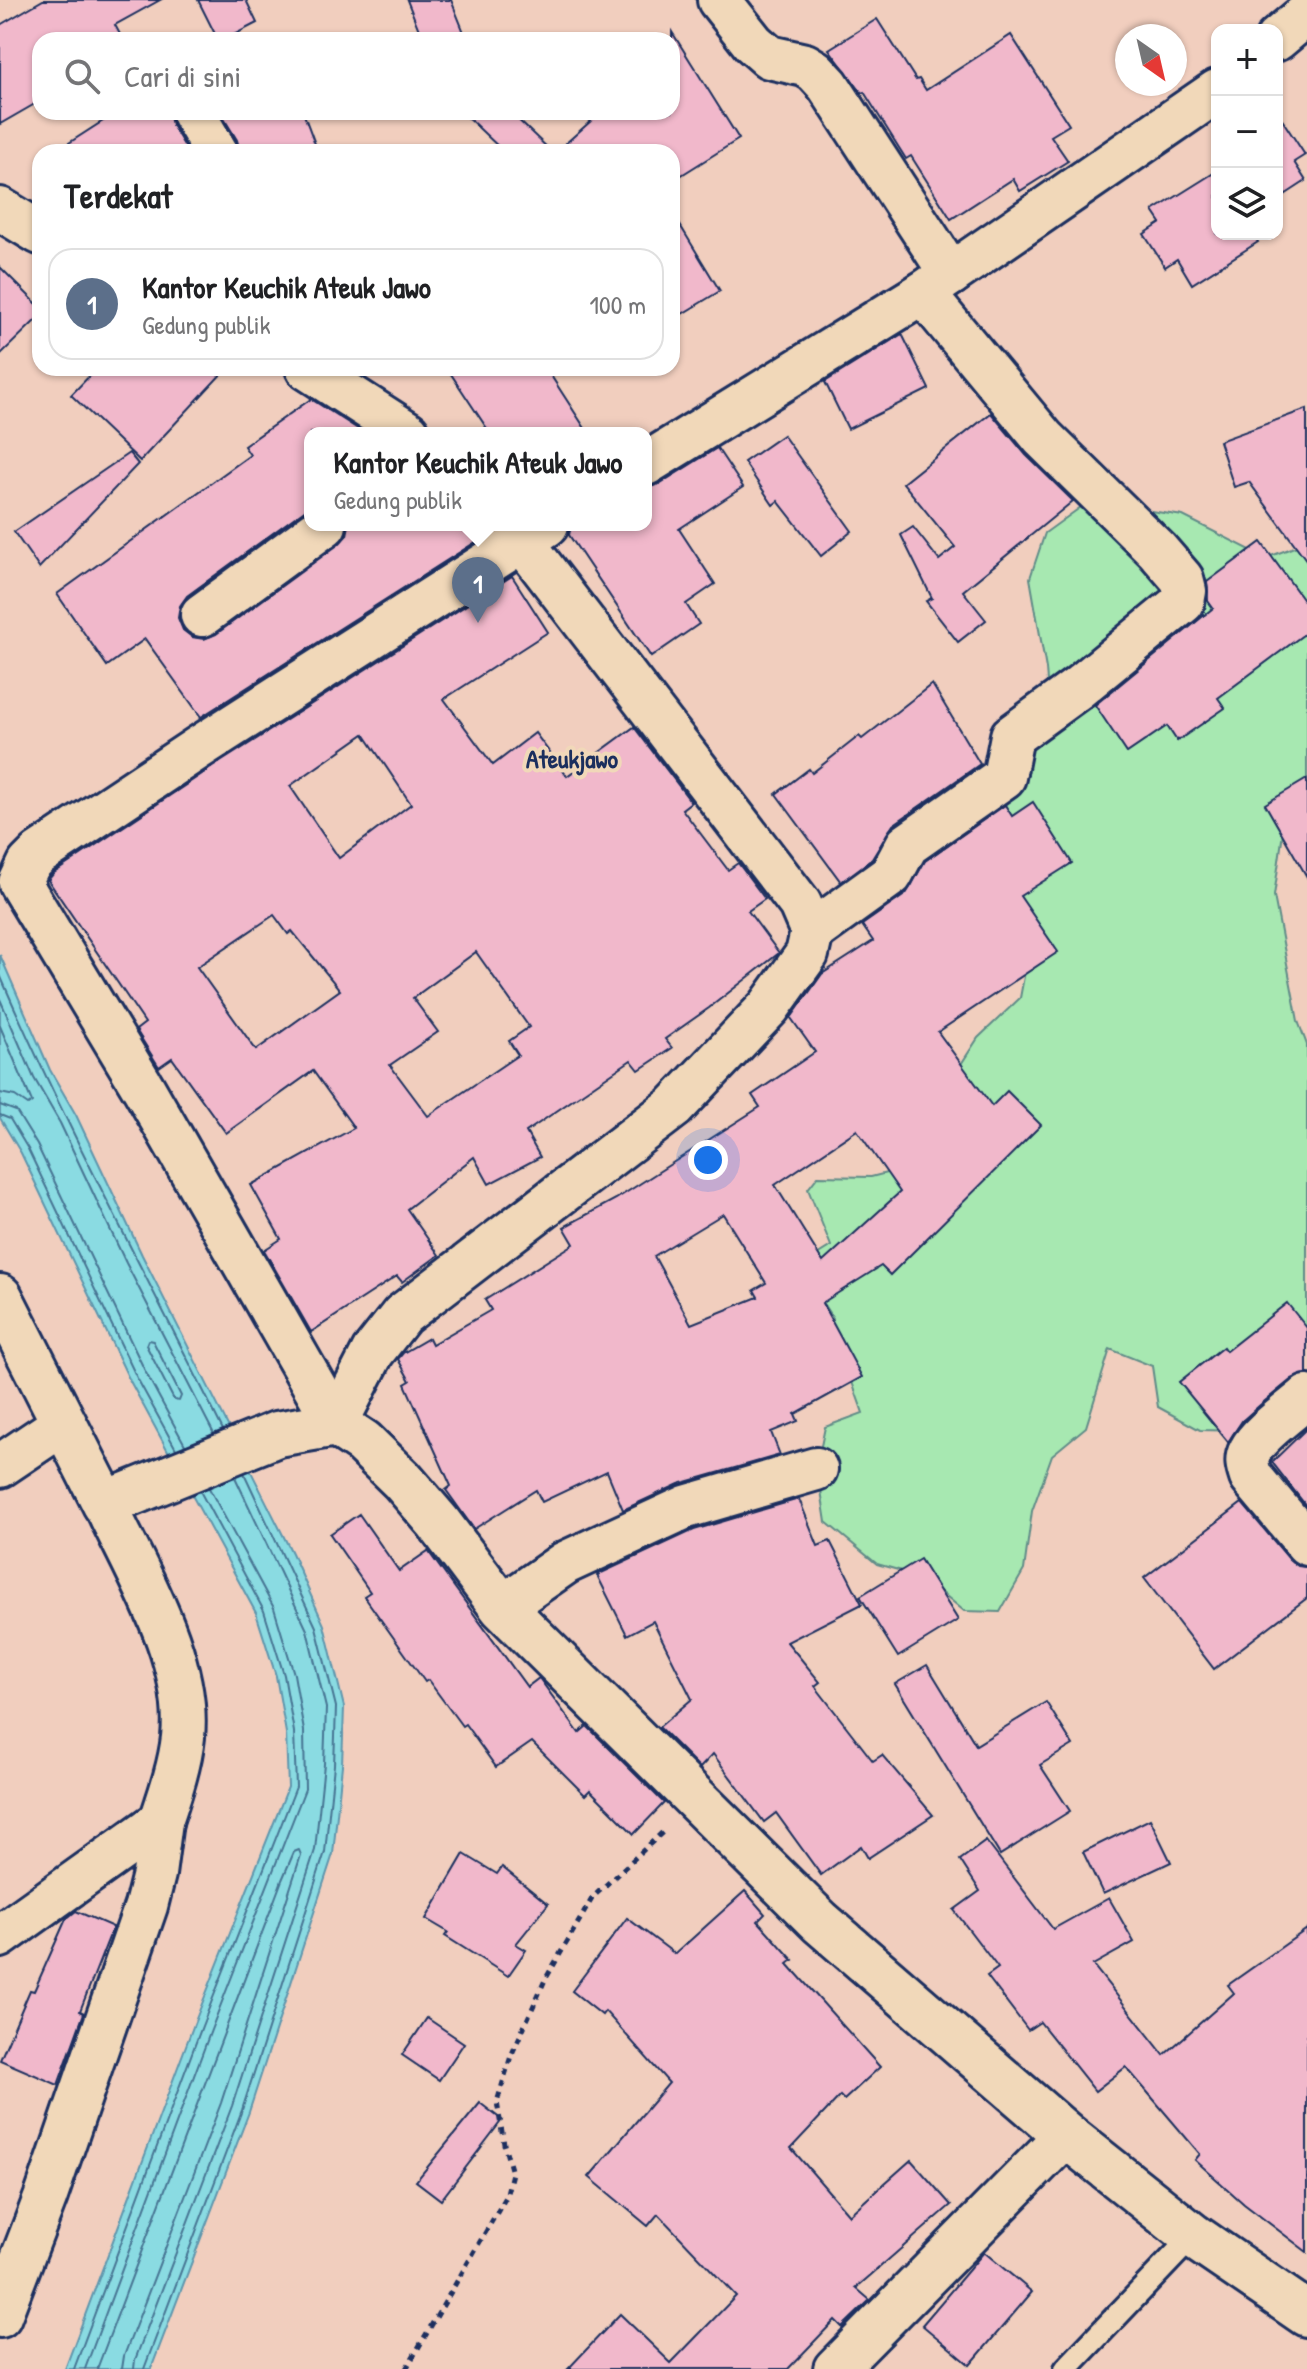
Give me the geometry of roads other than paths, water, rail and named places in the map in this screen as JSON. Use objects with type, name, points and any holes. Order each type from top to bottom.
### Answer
[{"type":"street","points":[[719,0],[753,43],[787,61],[815,71],[828,85],[937,284],[1043,438],[1165,560],[1182,579],[1185,591],[1183,602],[1078,688],[1012,736],[1004,777],[907,845],[891,875],[812,932]]},
{"type":"street","points":[[1283,34],[1307,14]]},
{"type":"street","points":[[652,460],[937,284],[1211,95]]},
{"type":"street","points":[[197,120],[211,144]]},
{"type":"street","points":[[0,209],[32,228]]},
{"type":"street","points":[[319,376],[399,427]]},
{"type":"street","points":[[202,615],[317,531]]},
{"type":"street","points":[[524,531],[39,854],[29,864],[20,883],[144,1089],[336,1424],[363,1442],[402,1480],[502,1607],[820,1922],[1066,2135],[1193,2236],[1307,2314]]},
{"type":"street","points":[[336,1424],[373,1352],[402,1315],[674,1107],[769,1007],[807,954],[812,932],[800,904],[526,531]]},
{"type":"street","points":[[0,1297],[64,1423],[121,1497],[182,1697],[183,1737],[171,1793],[161,1821],[146,1906],[46,2196],[0,2316]]},
{"type":"street","points":[[1307,1397],[1257,1442],[1249,1453],[1247,1464],[1251,1477],[1307,1544]]},
{"type":"street","points":[[0,1466],[64,1423]]},
{"type":"street","points":[[121,1497],[277,1434],[336,1424]]},
{"type":"street","points":[[502,1607],[565,1563],[686,1507],[816,1469]]},
{"type":"street","points":[[0,1936],[161,1821]]},
{"type":"street","points":[[835,2369],[1066,2135]]},
{"type":"lane","points":[[1066,2369],[1193,2236]]},
{"type":"water","points":[[0,955],[50,1070],[76,1115],[142,1255],[292,1553],[324,1625],[344,1707],[333,1854],[249,2112],[151,2369],[65,2369],[194,2024],[288,1787],[286,1733],[276,1676],[256,1613],[130,1381],[21,1153],[0,1118]]},
{"type":"place","name":"Kantor Keuchik Ateuk Jawo","points":[[478,623]]},
{"type":"district","name":"Ateukjawo","points":[[572,758]]}]
